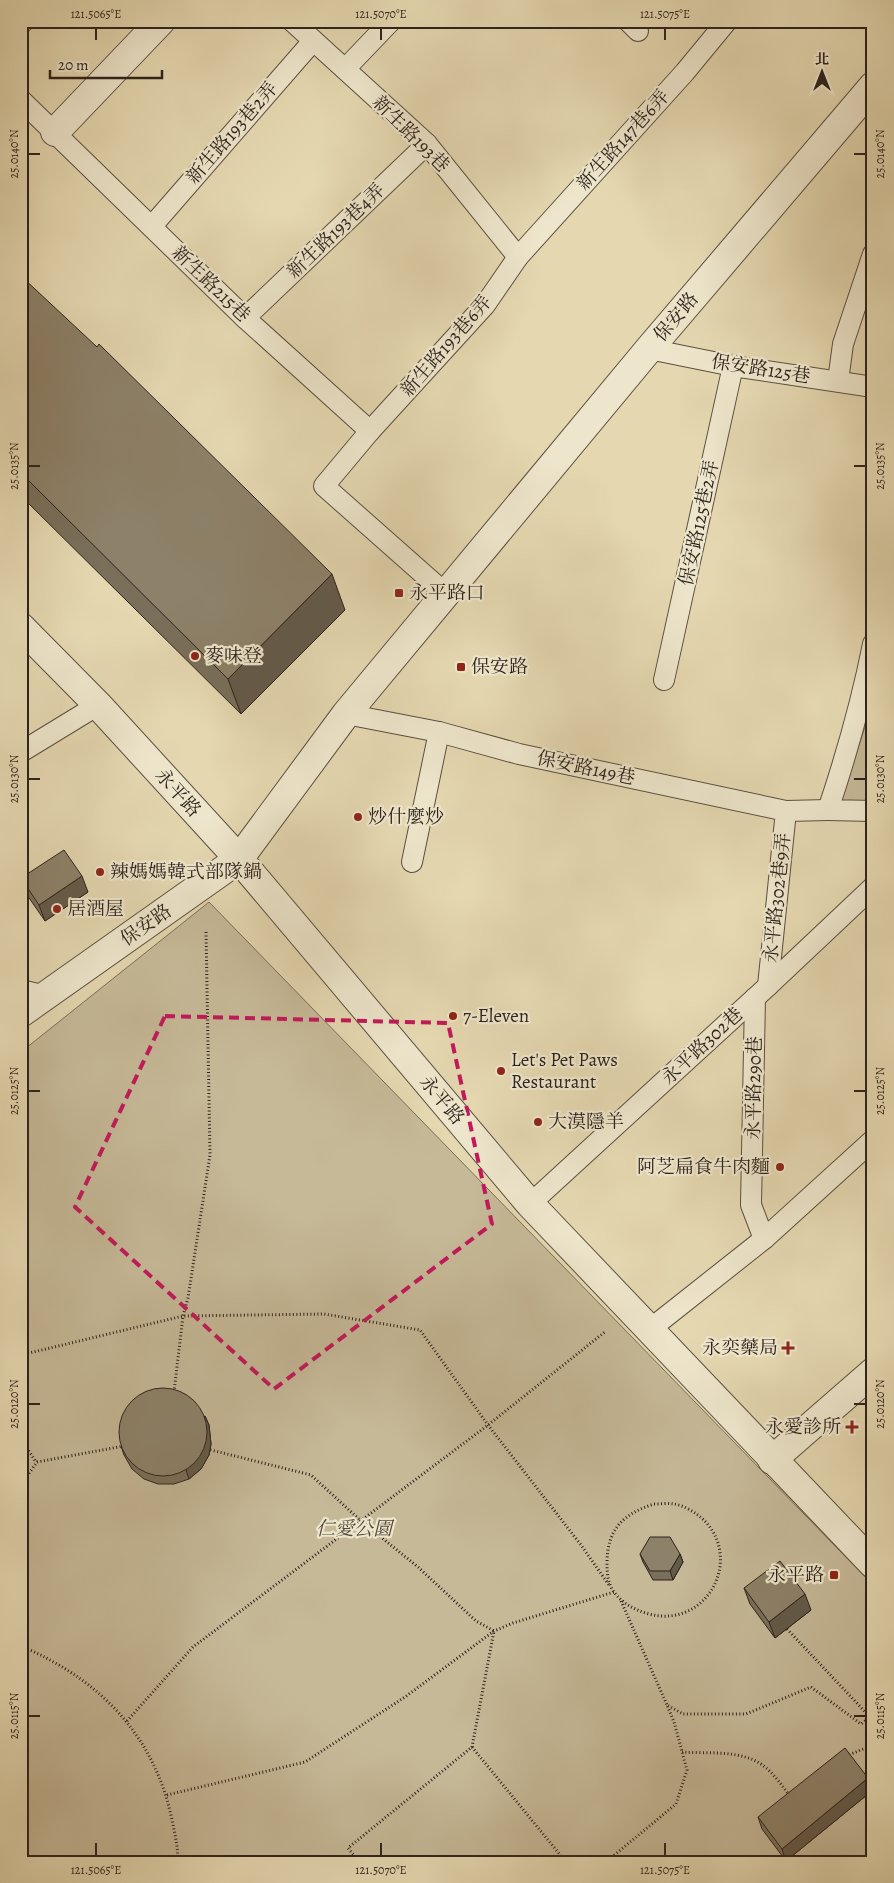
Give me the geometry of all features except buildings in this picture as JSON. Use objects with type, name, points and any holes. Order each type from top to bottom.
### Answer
[{"type":"street","points":[[55,132],[161,21]]},
{"type":"street","name":"保安路","points":[[21,1013],[34,993],[239,859],[346,714],[649,349],[873,86]]},
{"type":"street","name":"永平路","points":[[21,627],[98,705],[239,859],[530,1204],[873,1564]]},
{"type":"street","points":[[772,1460],[873,1372]]},
{"type":"lane","points":[[21,24],[24,21]]},
{"type":"lane","name":"新生路193巷","points":[[292,21],[427,144],[518,257]]},
{"type":"lane","points":[[345,69],[391,21]]},
{"type":"lane","name":"新生路147巷6弄","points":[[518,257],[685,72],[727,21]]},
{"type":"lane","name":"新生路193巷2弄","points":[[152,226],[313,41]]},
{"type":"lane","name":"新生路215巷","points":[[21,100],[245,318],[370,430]]},
{"type":"lane","name":"新生路193巷4弄","points":[[245,318],[427,144]]},
{"type":"lane","points":[[838,380],[843,344],[873,254]]},
{"type":"lane","name":"新生路193巷6弄","points":[[446,594],[324,486],[370,430],[485,305],[518,257]]},
{"type":"lane","name":"保安路125巷","points":[[649,349],[733,366],[838,380],[873,387]]},
{"type":"lane","name":"保安路125巷2弄","points":[[664,680],[733,366]]},
{"type":"lane","points":[[828,810],[842,769],[873,644]]},
{"type":"lane","points":[[21,752],[98,705]]},
{"type":"lane","name":"保安路149巷","points":[[346,714],[439,732],[520,754],[786,810],[873,811]]},
{"type":"lane","points":[[412,862],[439,732]]},
{"type":"lane","name":"永平路302巷9弄","points":[[762,992],[786,810]]},
{"type":"lane","name":"永平路302巷","points":[[530,1204],[762,992],[873,887]]},
{"type":"lane","name":"永平路290巷","points":[[762,992],[751,1206],[764,1239]]},
{"type":"lane","points":[[640,1320],[764,1239],[873,1140]]},
{"type":"path","points":[[173,1400],[184,1316],[210,1155],[206,932]]},
{"type":"path","points":[[21,1355],[184,1316],[324,1314],[420,1330],[488,1425],[575,1538],[614,1592],[621,1600],[638,1611],[657,1616],[677,1616],[694,1608],[708,1595],[718,1577],[721,1559],[717,1539],[707,1522],[692,1510],[674,1504],[654,1504],[636,1510],[622,1520],[612,1535],[607,1551],[607,1569],[610,1586]]},
{"type":"path","points":[[126,1721],[193,1647],[488,1425],[640,1320]]},
{"type":"path","points":[[21,1440],[37,1462]]},
{"type":"path","points":[[21,1485],[37,1462],[130,1445]]},
{"type":"path","points":[[206,1448],[311,1475],[361,1521],[418,1567],[476,1621],[494,1631]]},
{"type":"path","points":[[167,1796],[305,1762],[405,1697],[494,1631],[513,1623],[614,1592]]},
{"type":"path","points":[[606,1862],[676,1804],[687,1770],[674,1722],[621,1600]]},
{"type":"path","points":[[667,1705],[684,1714],[746,1714],[811,1687],[861,1724],[871,1716],[787,1629]]},
{"type":"path","points":[[359,1862],[348,1848],[472,1747],[494,1631]]},
{"type":"path","points":[[21,1647],[33,1650],[84,1680],[126,1721],[152,1761],[167,1796],[178,1848],[178,1862]]},
{"type":"path","points":[[841,1758],[873,1745]]},
{"type":"path","points":[[472,1747],[566,1862]]},
{"type":"path","points":[[682,1752],[740,1756],[764,1766],[779,1780],[795,1804]]},
{"type":"path","points":[[790,1796],[795,1792]]},
{"type":"highlighted area","points":[[165,1016],[448,1023],[492,1224],[274,1389],[75,1207]]},
{"type":"green space","points":[[873,702],[873,807],[841,801]]},
{"type":"green space","name":"仁愛公園","points":[[209,902],[873,1585],[873,1862],[21,1862],[21,1052]]},
{"type":"place","name":"永平路口","points":[[399,593]]},
{"type":"place","name":"麥味登","points":[[195,656]]},
{"type":"place","name":"保安路","points":[[461,667]]},
{"type":"place","name":"炒什麼炒","points":[[358,817]]},
{"type":"place","name":"辣媽媽韓式部隊鍋","points":[[100,872]]},
{"type":"place","name":"居酒屋","points":[[57,909]]},
{"type":"place","name":"7-Eleven","points":[[453,1016]]},
{"type":"place","name":"Let's Pet Paws Restaurant","points":[[501,1071]]},
{"type":"place","name":"大漠隱羊","points":[[538,1122]]},
{"type":"place","name":"阿芝扁食牛肉麵","points":[[780,1167]]},
{"type":"place","name":"永奕藥局","points":[[788,1348]]},
{"type":"place","name":"永愛診所","points":[[852,1427]]},
{"type":"place","name":"永平路","points":[[834,1575]]}]
